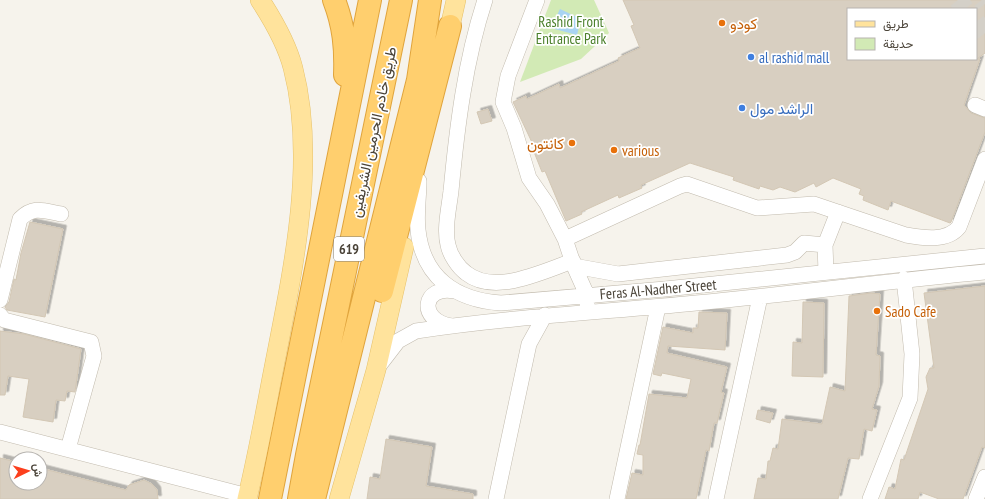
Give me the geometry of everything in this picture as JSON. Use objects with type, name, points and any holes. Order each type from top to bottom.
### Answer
[{"type":"highway","points":[[332,190],[343,102],[346,49],[339,13],[334,0]]},
{"type":"highway","name":"طريق خادم الحرمين الشريفين","points":[[270,499],[370,0]]},
{"type":"highway","name":"طريق خادم الحرمين الشريفين","points":[[299,499],[306,455],[401,0]]},
{"type":"highway","points":[[314,499],[418,80],[430,0]]},
{"type":"highway","points":[[325,499],[341,452],[450,26]]},
{"type":"main road","points":[[248,497],[293,267],[302,173],[302,120],[293,66],[274,20],[260,0]]},
{"type":"main road","points":[[339,499],[376,370],[419,181],[456,0]]},
{"type":"street","points":[[485,0],[473,36],[455,151],[449,213],[448,246],[458,265],[466,274],[487,282],[511,282],[574,264],[618,274],[787,255],[795,252],[804,243],[825,245]]},
{"type":"street","points":[[537,0],[508,76],[502,102],[514,128],[529,178],[547,204],[566,239],[574,264],[587,295],[586,311]]},
{"type":"street","points":[[566,239],[684,185],[691,185],[757,208],[811,203],[906,235],[940,237],[950,235],[959,227],[985,159]]},
{"type":"street","name":"Feras Al-Nadher Street","points":[[419,181],[418,229],[424,257],[442,282],[454,291],[474,300],[501,303],[665,289],[985,256]]},
{"type":"street","points":[[0,300],[20,219],[26,213],[35,209],[61,214]]},
{"type":"street","points":[[826,272],[825,245],[838,212]]},
{"type":"street","name":"Feras Al-Nadher Street","points":[[376,370],[398,341],[416,331],[545,315],[658,307],[760,297],[904,279],[985,272]]},
{"type":"street","points":[[870,499],[910,398],[912,354],[904,279]]},
{"type":"street","points":[[452,326],[436,322],[432,318],[429,306],[430,299],[435,292],[447,290],[454,291]]},
{"type":"street","points":[[716,499],[760,297]]},
{"type":"street","points":[[617,499],[658,307]]},
{"type":"street","points":[[496,499],[528,344],[545,315]]},
{"type":"street","points":[[0,316],[4,320],[91,342],[94,356],[68,449]]},
{"type":"street","points":[[0,432],[248,497]]},
{"type":"green space","name":"Rashid Front Entrance Park","points":[[551,0],[594,0],[609,33],[581,59],[520,82]]},
{"type":"water","points":[[560,9],[581,19],[577,35],[551,28]]},
{"type":"building","name":"الراشد مول","points":[[623,0],[985,0],[985,53],[977,59],[980,59],[964,105],[971,113],[985,118],[985,132],[951,222],[950,223],[891,201],[888,210],[863,200],[864,196],[859,194],[861,189],[833,178],[816,187],[814,183],[795,192],[780,187],[773,190],[760,186],[759,189],[733,180],[734,177],[690,163],[641,185],[642,188],[619,198],[618,195],[581,212],[582,214],[566,221],[545,171],[542,172],[534,152],[536,151],[513,102],[526,96],[527,99],[559,84],[560,88],[619,61],[618,58],[640,48],[631,26],[634,25]]},
{"type":"building","points":[[488,109],[492,121],[481,124],[477,112]]},
{"type":"building","points":[[30,222],[63,229],[45,317],[7,310],[5,307],[9,302],[14,279],[16,280],[21,253]]},
{"type":"building","points":[[985,286],[985,448],[982,447],[963,499],[939,499],[920,492],[918,499],[885,499],[889,487],[895,489],[901,459],[904,460],[928,389],[926,377],[930,368],[934,368],[924,293]]},
{"type":"building","points":[[871,293],[880,294],[876,355],[880,356],[879,386],[872,409],[877,410],[872,431],[864,429],[859,459],[848,458],[838,499],[754,499],[758,478],[766,479],[768,461],[770,461],[773,448],[778,449],[782,419],[822,424],[830,387],[845,391],[849,296]]},
{"type":"building","points":[[803,302],[824,303],[823,377],[792,376],[793,342],[802,343]]},
{"type":"building","points":[[699,312],[727,313],[725,350],[668,346],[667,353],[727,367],[721,392],[724,393],[717,423],[714,423],[709,451],[706,450],[696,499],[626,499],[632,473],[643,475],[643,455],[637,454],[649,394],[687,398],[691,379],[662,373],[661,376],[653,374],[663,327],[693,333],[693,328],[698,328]]},
{"type":"building","points":[[0,331],[24,334],[81,349],[75,392],[67,391],[65,401],[56,400],[53,422],[23,417],[29,379],[8,376],[5,395],[0,395]]},
{"type":"building","points":[[758,410],[773,413],[770,423],[756,419]]},
{"type":"building","points":[[386,439],[432,447],[426,486],[473,494],[473,499],[367,499],[370,477],[380,479]]},
{"type":"building","points":[[0,458],[8,460],[8,491],[48,491],[48,470],[126,490],[129,485],[144,480],[152,484],[157,490],[158,499],[0,499]]},
{"type":"tunnel","points":[[958,0],[964,8]]},
{"type":"tunnel","points":[[982,0],[985,4]]},
{"type":"tunnel","points":[[977,23],[985,33]]},
{"type":"place","name":"كودو","points":[[722,23]]},
{"type":"place","name":"al rashid mall","points":[[751,57]]},
{"type":"place","name":"الراشد مول","points":[[742,108]]},
{"type":"place","name":"كانتون","points":[[572,143]]},
{"type":"place","name":"various","points":[[614,150]]},
{"type":"place","name":"Sado Cafe","points":[[877,311]]}]
